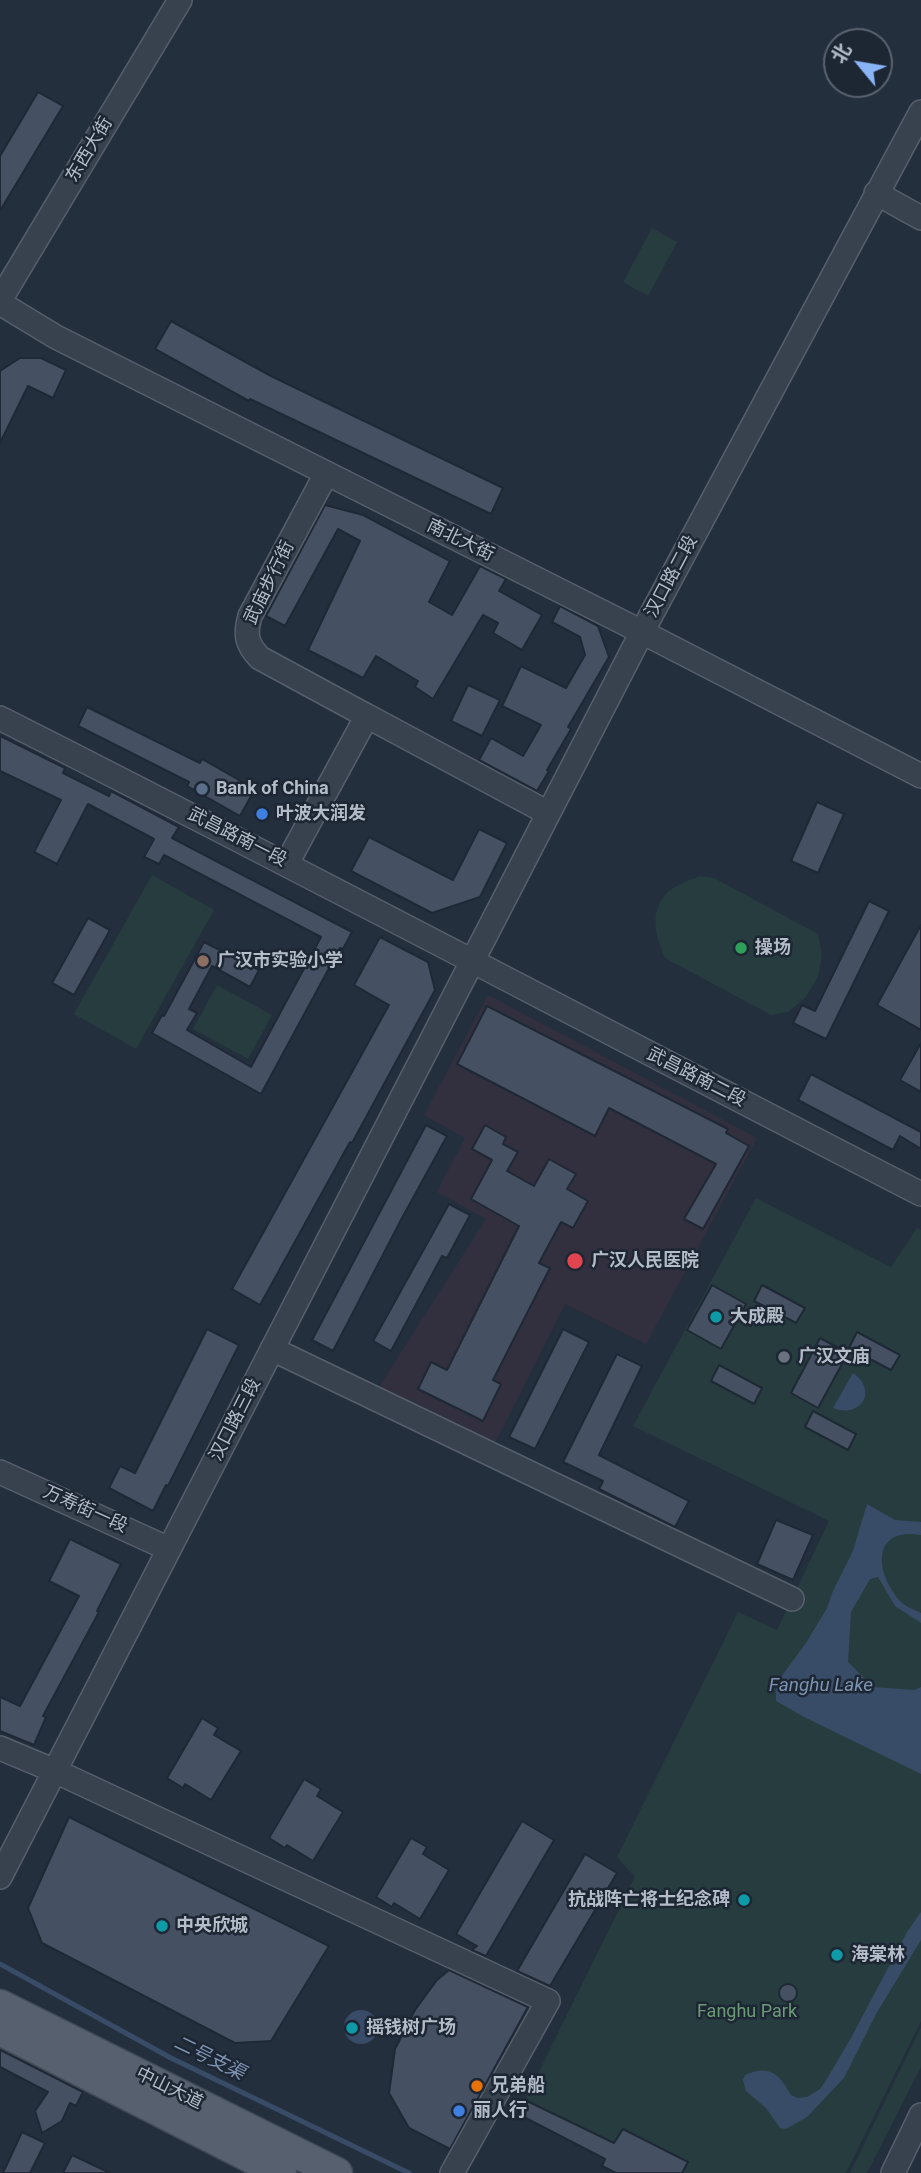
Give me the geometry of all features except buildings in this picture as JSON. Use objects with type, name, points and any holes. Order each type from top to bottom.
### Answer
[{"type":"main road","name":"中山大道","points":[[0,2005],[337,2173]]},
{"type":"main road","name":"中山大道","points":[[0,2030],[265,2169]]},
{"type":"street","name":"东西大街","points":[[0,269],[162,0]]},
{"type":"street","name":"东西大街","points":[[0,302],[180,0]]},
{"type":"street","name":"汉口路二段","points":[[471,962],[642,632],[921,112]]},
{"type":"street","points":[[876,193],[921,218]]},
{"type":"street","name":"南北大街","points":[[0,302],[56,337],[642,632],[921,776]]},
{"type":"street","name":"武庙步行街","points":[[326,474],[250,616],[246,632],[249,648],[260,658],[548,813]]},
{"type":"street","points":[[287,863],[368,716]]},
{"type":"street","name":"武昌路南一段","points":[[0,718],[287,863],[471,962]]},
{"type":"street","name":"武昌路南二段","points":[[471,962],[921,1194]]},
{"type":"street","name":"汉口路三段","points":[[0,1877],[471,962]]},
{"type":"street","points":[[272,1349],[792,1599]]},
{"type":"street","name":"万寿街一段","points":[[0,1472],[169,1549]]},
{"type":"street","points":[[0,1748],[548,2001],[452,2173]]},
{"type":"street","points":[[893,2173],[921,2115]]},
{"type":"shaded area","name":"广汉人民医院","points":[[488,995],[757,1138],[646,1344],[565,1304],[494,1445],[379,1387],[486,1219],[437,1192],[465,1138],[424,1115]]},
{"type":"green space","points":[[652,228],[677,242],[648,296],[623,282]]},
{"type":"green space","points":[[152,875],[214,910],[136,1049],[74,1014]]},
{"type":"green space","name":"操场","points":[[699,876],[714,878],[818,934],[822,955],[818,977],[805,998],[788,1012],[771,1015],[665,958],[656,926],[657,910],[665,895],[672,889]]},
{"type":"green space","points":[[217,985],[272,1015],[248,1059],[193,1029]]},
{"type":"green space","name":"Fanghu Park","points":[[756,1198],[891,1267],[917,1228],[921,1230],[921,2021],[846,2173],[616,2173],[602,2166],[605,2159],[518,2114],[635,1877],[617,1857],[738,1612],[777,1630],[829,1521],[633,1426]]},
{"type":"green space","points":[[921,2027],[921,2067],[867,2173],[850,2173]]},
{"type":"water","points":[[853,1373],[865,1388],[863,1401],[851,1410],[833,1408]]},
{"type":"water","name":"Fanghu Lake","points":[[867,1504],[895,1520],[921,1522],[921,1535],[904,1534],[885,1545],[882,1566],[892,1591],[903,1604],[921,1613],[921,1623],[895,1606],[878,1577],[870,1579],[851,1612],[848,1662],[873,1687],[914,1690],[921,1687],[921,1774],[776,1701],[776,1684],[827,1608],[853,1551]]},
{"type":"water","points":[[921,1912],[921,1940],[876,2014],[844,2078],[807,2117],[786,2129],[780,2128],[766,2108],[746,2091],[743,2080],[745,2075],[761,2071],[773,2073],[791,2095],[798,2098],[807,2097],[820,2089],[851,2038],[907,1932]]},
{"type":"water","points":[[361,2010],[373,2015],[378,2027],[373,2039],[361,2044],[349,2039],[344,2027],[349,2015]]},
{"type":"waterway","name":"二号支渠","points":[[0,1964],[171,2058],[409,2173]]},
{"type":"place","name":"Bank of China","points":[[202,789]]},
{"type":"place","name":"叶波大润发","points":[[262,814]]},
{"type":"place","name":"操场","points":[[741,948]]},
{"type":"place","name":"广汉市实验小学","points":[[203,961]]},
{"type":"place","name":"广汉人民医院","points":[[575,1261]]},
{"type":"place","name":"大成殿","points":[[716,1317]]},
{"type":"place","name":"广汉文庙","points":[[784,1357]]},
{"type":"place","name":"抗战阵亡将士纪念碑","points":[[744,1900]]},
{"type":"place","name":"中央欣城","points":[[162,1926]]},
{"type":"place","name":"海棠林","points":[[837,1955]]},
{"type":"place","name":"摇钱树广场","points":[[352,2028]]},
{"type":"place","name":"兄弟船","points":[[477,2086]]},
{"type":"place","name":"丽人行","points":[[459,2111]]}]
